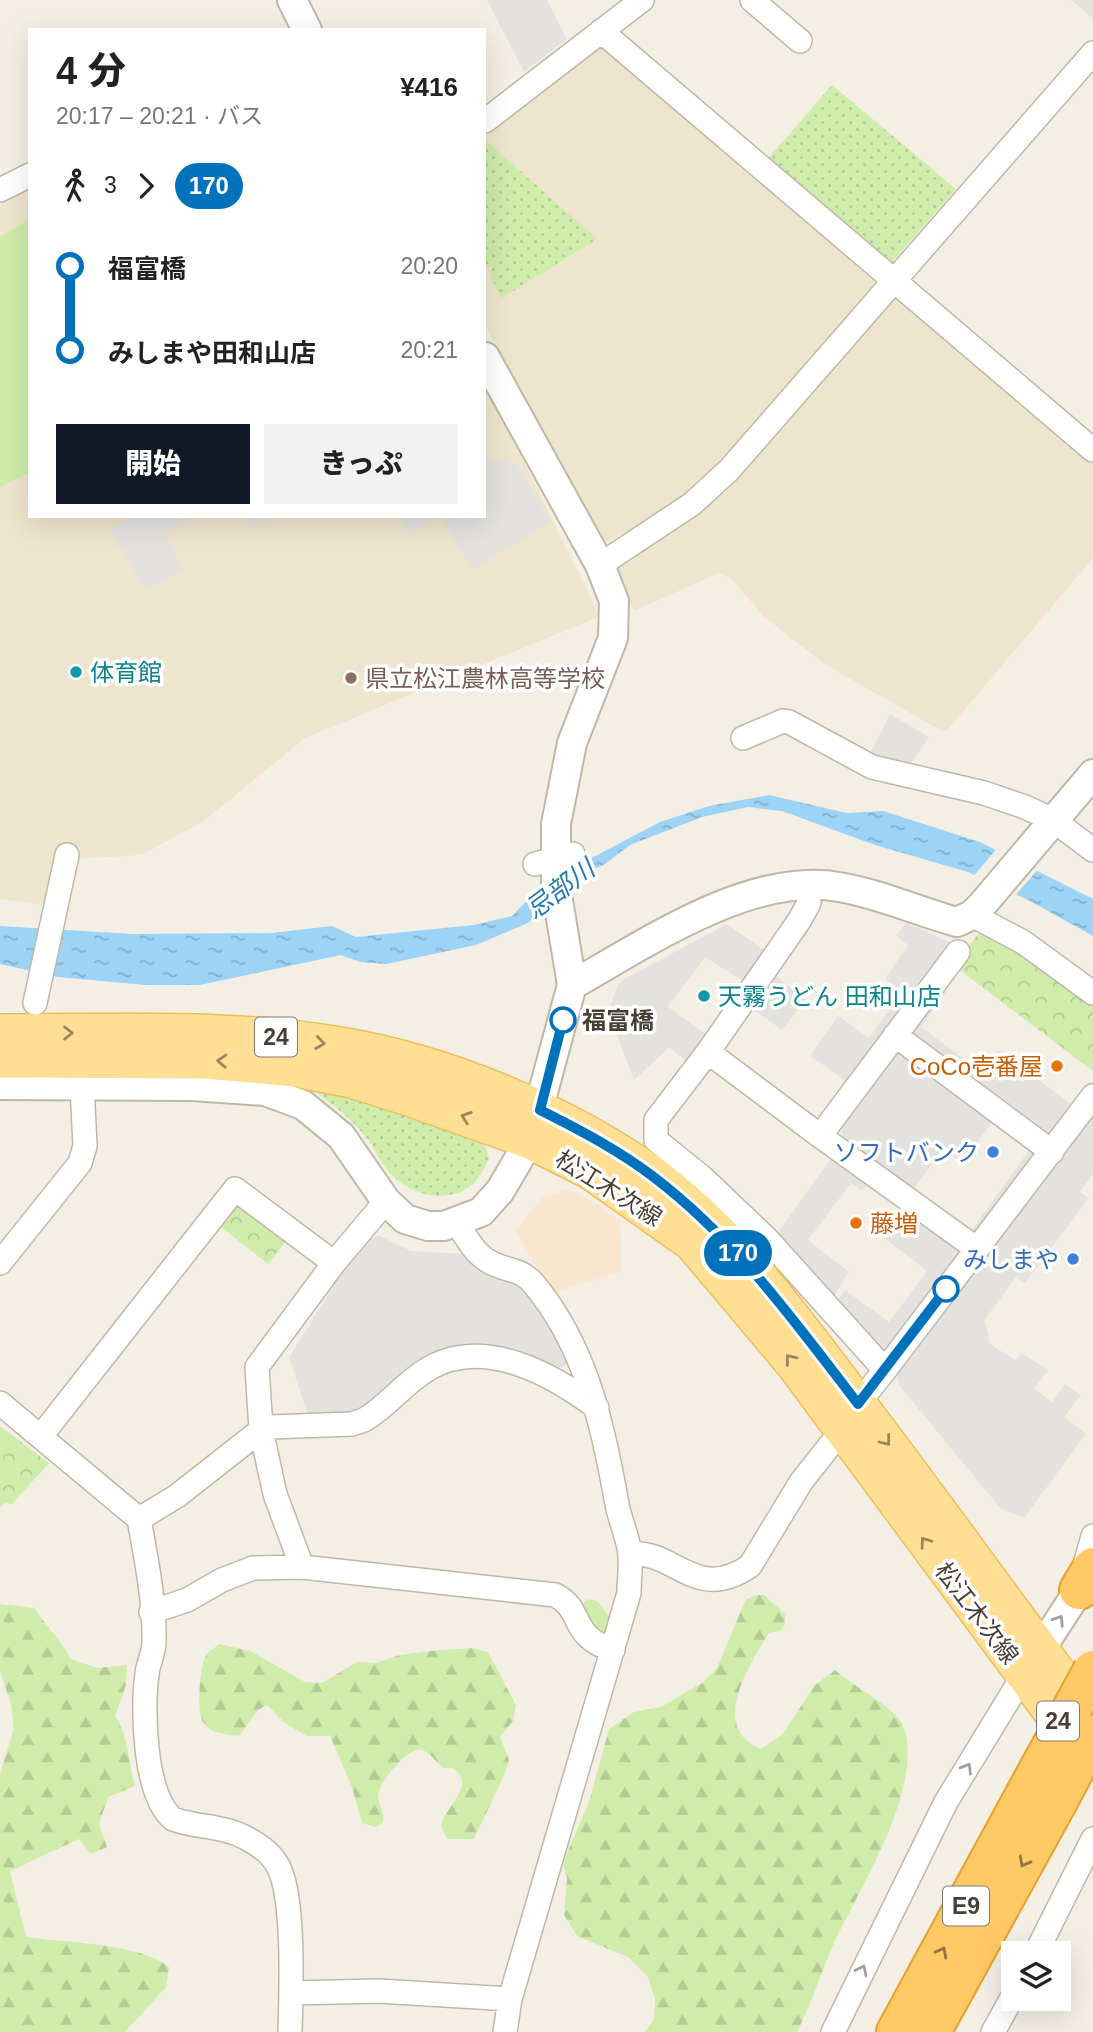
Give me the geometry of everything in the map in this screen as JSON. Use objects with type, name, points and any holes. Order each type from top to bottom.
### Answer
[{"type":"highway","name":"E9","points":[[931,2032],[1046,1790],[1093,1670]]},
{"type":"highway","name":"E9","points":[[896,2032],[1046,1790],[1093,1735]]},
{"type":"main road","name":"松江木次線","points":[[0,1033],[235,1034],[344,1046],[411,1062],[535,1125]]},
{"type":"main road","name":"松江木次線","points":[[0,1059],[205,1060],[296,1068],[352,1079],[398,1093],[535,1125],[617,1152],[654,1177],[710,1225],[741,1256],[786,1310],[850,1417],[1031,1663],[1093,1767]]},
{"type":"main road","name":"松江木次線","points":[[1031,1663],[1093,1721]]},
{"type":"street","points":[[292,0],[306,28]]},
{"type":"street","points":[[486,120],[642,0]]},
{"type":"street","points":[[752,0],[800,41]]},
{"type":"street","points":[[601,32],[1093,450]]},
{"type":"street","points":[[600,565],[692,504],[729,470],[1093,53]]},
{"type":"street","points":[[2,185],[28,176]]},
{"type":"street","points":[[0,1085],[213,1087],[265,1091],[285,1096],[303,1105],[341,1136],[396,1213],[415,1224],[436,1226],[457,1223],[481,1212],[492,1202],[535,1125],[572,985],[554,862],[564,773],[572,743],[613,638],[614,601],[600,565],[486,359]]},
{"type":"street","points":[[743,738],[783,721],[789,722],[872,767],[984,793],[1093,850]]},
{"type":"street","points":[[572,985],[721,905],[760,891],[806,885],[836,886],[881,896],[957,922],[977,910],[1093,774]]},
{"type":"street","points":[[35,1003],[67,855]]},
{"type":"street","points":[[806,885],[809,903],[799,921],[708,1052],[656,1120],[656,1140],[703,1178],[767,1239],[885,1370]]},
{"type":"street","points":[[977,910],[1093,993]]},
{"type":"street","points":[[820,1136],[958,952]]},
{"type":"street","points":[[895,1035],[1052,1152]]},
{"type":"street","points":[[708,1052],[977,1249]]},
{"type":"street","points":[[0,1264],[80,1163],[85,1146],[82,1086]]},
{"type":"street","points":[[630,1554],[641,1553],[692,1576],[716,1580],[736,1575],[750,1566],[801,1482],[1093,1096]]},
{"type":"street","points":[[41,1436],[235,1189],[334,1263]]},
{"type":"street","points":[[302,1567],[275,1494],[261,1430],[257,1367],[334,1263],[386,1201]]},
{"type":"street","points":[[457,1223],[474,1251],[495,1265],[520,1271],[531,1280],[550,1304],[584,1364],[597,1408],[630,1554],[629,1593],[510,1999],[505,2032]]},
{"type":"street","points":[[139,1519],[177,1496],[261,1430],[269,1427],[352,1424],[364,1420],[430,1368],[464,1356],[482,1356],[537,1370],[555,1378],[597,1408]]},
{"type":"street","points":[[0,1403],[139,1519],[154,1644],[147,1674],[145,1748],[162,1804],[173,1819],[226,1829],[257,1844],[273,1858],[283,1881],[291,1949],[290,2032]]},
{"type":"street","points":[[833,2032],[946,1802],[1086,1578],[1093,1536]]},
{"type":"street","points":[[151,1612],[187,1600],[222,1580],[253,1568],[302,1567],[555,1595],[568,1605],[587,1640],[613,1650]]},
{"type":"street","points":[[1042,1941],[1093,1839]]},
{"type":"street","points":[[291,1993],[379,1991],[510,1999]]},
{"type":"street","points":[[993,2032],[1005,2011]]},
{"type":"shaded area","points":[[487,0],[547,0],[567,39],[524,72]]},
{"type":"shaded area","points":[[1071,0],[1093,0],[1093,19]]},
{"type":"shaded area","points":[[601,45],[882,284],[723,461],[677,503],[608,542],[601,538],[486,328],[486,131]]},
{"type":"shaded area","points":[[28,187],[28,518],[486,518],[486,385],[598,612],[598,617],[305,738],[204,821],[141,855],[74,859],[51,906],[0,899],[0,201]]},
{"type":"shaded area","points":[[890,291],[1093,461],[1093,558],[949,728],[942,731],[826,665],[763,616],[733,580],[719,573],[636,610],[629,604],[616,565],[645,539]]},
{"type":"shaded area","points":[[486,459],[516,464],[551,522],[472,569],[441,518],[486,518]]},
{"type":"shaded area","points":[[130,518],[190,518],[164,534],[184,568],[146,591],[110,530]]},
{"type":"shaded area","points":[[245,518],[271,518],[252,529]]},
{"type":"shaded area","points":[[400,518],[435,518],[410,534]]},
{"type":"shaded area","points":[[890,714],[929,737],[909,766],[868,757]]},
{"type":"shaded area","points":[[906,923],[956,945],[914,999],[885,979],[908,945],[896,936]]},
{"type":"shaded area","points":[[727,924],[768,953],[746,983],[705,957],[668,1007],[707,1035],[688,1062],[669,1048],[634,1080],[608,1011],[619,982]]},
{"type":"shaded area","points":[[774,975],[806,999],[782,1030],[750,1007]]},
{"type":"shaded area","points":[[937,985],[947,992],[921,1027],[982,1072],[998,1050],[1073,1105],[1049,1138],[903,1030]]},
{"type":"shaded area","points":[[902,993],[913,1001],[852,1085],[810,1056],[838,1016],[869,1038]]},
{"type":"shaded area","points":[[903,1049],[995,1118],[962,1163],[943,1149],[912,1191],[845,1142],[840,1127],[893,1053]]},
{"type":"shaded area","points":[[1093,1110],[1093,1174],[1080,1192],[1089,1198],[1025,1283],[1016,1277],[985,1319],[990,1344],[1015,1360],[1022,1353],[1048,1370],[1034,1389],[1052,1402],[1065,1384],[1081,1395],[1064,1417],[1086,1434],[1024,1518],[1001,1509],[899,1385],[897,1373]]},
{"type":"shaded area","points":[[1030,1149],[1039,1155],[978,1236],[972,1230]]},
{"type":"shaded area","points":[[834,1154],[870,1180],[862,1191],[851,1183],[808,1240],[849,1272],[832,1299],[777,1234]]},
{"type":"shaded area","points":[[569,1189],[599,1205],[620,1221],[622,1271],[553,1293],[515,1231],[543,1197]]},
{"type":"shaded area","points":[[906,1207],[960,1248],[962,1258],[884,1360],[835,1304],[845,1290],[889,1322],[927,1271],[884,1238]]},
{"type":"shaded area","points":[[378,1235],[411,1251],[465,1254],[529,1284],[575,1361],[556,1369],[475,1349],[367,1412],[310,1422],[289,1357],[358,1247]]},
{"type":"green space","points":[[832,85],[956,189],[891,263],[884,264],[765,162]]},
{"type":"green space","points":[[486,141],[597,239],[502,298],[491,278],[492,266],[486,267]]},
{"type":"green space","points":[[28,220],[28,473],[0,487],[0,237]]},
{"type":"green space","points":[[984,927],[1093,1003],[1093,1071],[953,965]]},
{"type":"green space","points":[[313,1090],[348,1091],[478,1139],[486,1148],[489,1159],[477,1180],[465,1190],[442,1196],[418,1192],[397,1180],[359,1129]]},
{"type":"green space","points":[[235,1200],[286,1241],[268,1264],[216,1223]]},
{"type":"green space","points":[[0,1426],[49,1463],[12,1504],[5,1503],[0,1508]]},
{"type":"green space","points":[[764,1595],[785,1614],[785,1624],[780,1631],[769,1633],[752,1661],[738,1694],[735,1711],[737,1726],[745,1739],[761,1749],[782,1735],[814,1686],[835,1670],[891,1710],[902,1723],[908,1747],[906,1774],[899,1804],[873,1865],[834,1943],[797,2032],[645,2032],[654,2019],[655,1998],[647,1976],[628,1957],[577,1936],[564,1915],[567,1878],[563,1863],[590,1799],[609,1729],[634,1712],[661,1707],[702,1683],[717,1668],[746,1599]]},
{"type":"green space","points":[[588,1599],[597,1601],[609,1616],[611,1625],[603,1637],[578,1607]]},
{"type":"green space","points":[[0,1604],[34,1608],[71,1659],[97,1668],[127,1665],[126,1685],[115,1716],[126,1741],[135,1786],[108,1797],[99,1824],[107,1847],[91,1854],[79,1839],[10,1871],[26,1937],[121,1949],[156,1959],[169,1967],[166,1987],[125,2032],[0,2032],[0,1774],[14,1728],[11,1704],[0,1671]]},
{"type":"green space","points":[[219,1644],[250,1651],[305,1682],[322,1683],[357,1662],[376,1663],[400,1655],[429,1651],[471,1648],[488,1652],[516,1705],[513,1721],[500,1737],[509,1760],[506,1771],[474,1839],[448,1839],[444,1833],[442,1823],[458,1795],[462,1780],[452,1768],[443,1768],[425,1751],[416,1750],[410,1753],[385,1779],[378,1795],[383,1823],[375,1827],[362,1823],[352,1787],[330,1736],[307,1736],[285,1723],[267,1705],[258,1710],[239,1736],[219,1733],[206,1726],[201,1717],[199,1699],[201,1678],[206,1655]]},
{"type":"water","name":"忌部川","points":[[769,795],[847,813],[883,811],[980,842],[1093,899],[1093,936],[1028,900],[968,872],[875,845],[782,811],[748,807],[702,817],[630,845],[605,864],[576,878],[528,923],[476,945],[386,964],[360,962],[341,955],[200,985],[146,985],[58,977],[0,964],[0,926],[133,934],[272,933],[332,926],[356,937],[474,925],[512,916],[544,883],[660,822],[709,806]]},
{"type":"pier","points":[[999,846],[1040,867],[1014,897],[972,878]]},
{"type":"pier","points":[[572,867],[574,885],[541,917],[538,885]]},
{"type":"bus line","name":"170","points":[[563,1020],[540,1110],[617,1152],[654,1177],[710,1225],[741,1256],[786,1310],[858,1404],[946,1289]]},
{"type":"place","name":"体育館","points":[[76,672]]},
{"type":"place","name":"県立松江農林高等学校","points":[[351,678]]},
{"type":"place","name":"天霧うどん 田和山店","points":[[704,996]]},
{"type":"place","name":"福富橋","points":[[563,1020]]},
{"type":"place","name":"CoCo壱番屋","points":[[1057,1066]]},
{"type":"place","name":"ソフトバンク","points":[[993,1152]]},
{"type":"place","name":"藤増","points":[[856,1223]]},
{"type":"place","name":"みしまや","points":[[1073,1259]]}]
